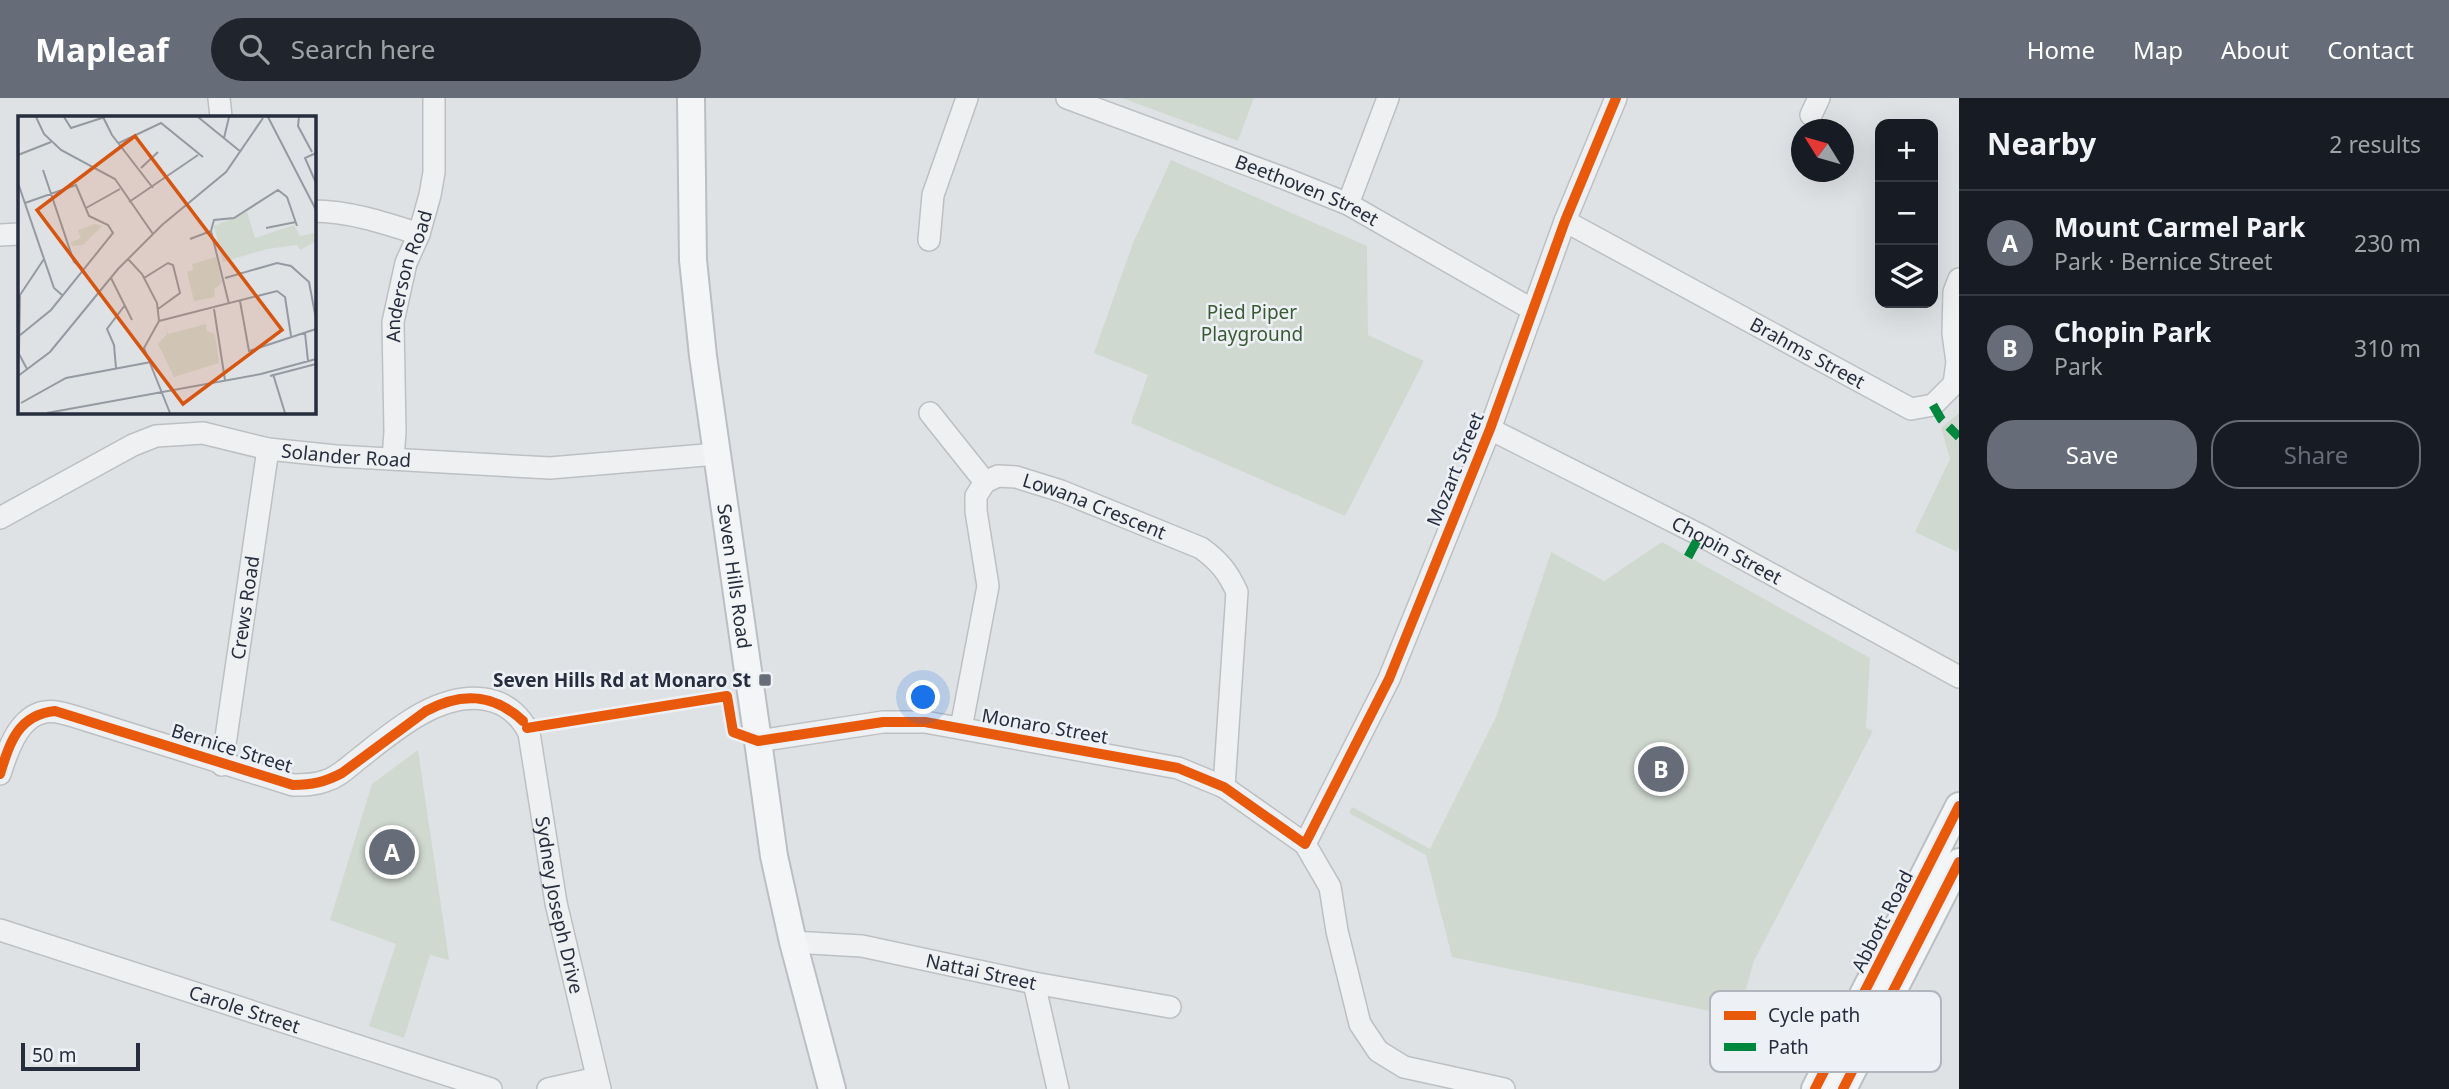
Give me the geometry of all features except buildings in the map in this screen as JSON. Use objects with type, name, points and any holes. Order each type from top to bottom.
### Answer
[{"type":"main road","name":"Seven Hills Road","points":[[691,98],[693,260],[717,454],[774,856],[793,942],[832,1089]]},
{"type":"main road","name":"Abbott Road","points":[[1865,991],[1959,806]]},
{"type":"main road","points":[[1893,991],[1959,862]]},
{"type":"main road","name":"Abbott Road","points":[[1815,1089],[1824,1072]]},
{"type":"main road","points":[[1843,1089],[1852,1072]]},
{"type":"street","points":[[219,98],[221,116]]},
{"type":"street","name":"Anderson Road","points":[[393,458],[393,322],[406,263],[419,234],[430,195],[434,172],[434,98]]},
{"type":"street","points":[[929,240],[933,195],[967,98]]},
{"type":"street","name":"Beethoven Street","points":[[1067,98],[1348,204],[1533,310]]},
{"type":"street","points":[[1348,204],[1388,98]]},
{"type":"street","name":"Mozart Street","points":[[1305,844],[1389,679],[1490,429],[1565,222],[1616,98]]},
{"type":"street","points":[[315,211],[379,221],[419,234]]},
{"type":"street","name":"Brahms Street","points":[[1565,222],[1911,409],[1933,405],[1954,384],[1957,362],[1953,333],[1954,292],[1959,279]]},
{"type":"street","points":[[0,235],[18,234]]},
{"type":"street","points":[[930,413],[985,482],[976,496],[976,512],[988,586],[961,728]]},
{"type":"street","name":"Chopin Street","points":[[1490,429],[1700,535],[1959,677]]},
{"type":"street","name":"Solander Road","points":[[0,518],[133,445],[156,436],[181,432],[203,433],[268,449],[336,456],[550,468],[717,454]]},
{"type":"street","name":"Crews Road","points":[[222,765],[268,449]]},
{"type":"street","name":"Lowana Crescent","points":[[985,482],[998,476],[1016,477],[1061,491],[1201,548],[1228,573],[1237,592],[1224,787]]},
{"type":"street","name":"Bernice Street","points":[[0,774],[21,725],[31,717],[55,711],[293,785],[311,785],[342,773],[411,722],[441,704],[460,698],[490,700],[512,711],[523,721]]},
{"type":"street","name":"Sydney Joseph Drive","points":[[523,721],[530,733],[555,903],[599,1083]]},
{"type":"street","name":"Monaro Street","points":[[758,741],[883,722],[925,722],[1178,768],[1224,787],[1305,844],[1330,887],[1337,931],[1360,1024],[1378,1051],[1405,1067],[1504,1089]]},
{"type":"street","name":"Carole Street","points":[[0,930],[491,1089]]},
{"type":"street","name":"Nattai Street","points":[[793,942],[862,946],[1034,983],[1170,1007]]},
{"type":"street","points":[[1034,983],[1058,1089]]},
{"type":"street","points":[[548,1089],[599,1083]]},
{"type":"green space","points":[[1122,98],[1254,98],[1238,141]]},
{"type":"green space","name":"Pied Piper Playground","points":[[1171,160],[1367,246],[1368,335],[1424,361],[1345,516],[1131,423],[1148,375],[1094,353],[1133,243]]},
{"type":"green space","points":[[1959,413],[1957,552],[1915,532],[1950,459],[1941,428]]},
{"type":"green space","points":[[1662,542],[1870,658],[1866,728],[1873,731],[1754,961],[1745,991],[1710,991],[1710,1011],[1452,957],[1426,855],[1349,813],[1352,807],[1430,849],[1496,717],[1551,552],[1604,581]]},
{"type":"green space","points":[[418,750],[449,960],[430,955],[404,1038],[369,1026],[396,944],[330,920],[372,784]]},
{"type":"marked path","points":[[1933,405],[1941,419],[1959,437]]},
{"type":"marked path","points":[[1688,557],[1700,535]]},
{"type":"cycle path","points":[[527,728],[727,696],[733,732],[758,741],[883,722],[925,722],[1178,768],[1224,787],[1305,844],[1389,679],[1490,429],[1565,221],[1616,98]]},
{"type":"cycle path","points":[[0,774],[17,732],[32,718],[55,711],[293,785],[318,782],[342,773],[426,711],[452,701],[464,698],[488,701],[500,705],[523,721]]},
{"type":"cycle path","points":[[1865,991],[1959,806]]},
{"type":"cycle path","points":[[1893,991],[1959,862]]},
{"type":"cycle path","points":[[1815,1089],[1824,1072]]},
{"type":"cycle path","points":[[1843,1089],[1852,1072]]},
{"type":"place","name":"Seven Hills Rd at Monaro St","points":[[765,680]]},
{"type":"place","name":"Chopin Park","points":[[1661,769]]},
{"type":"place","name":"Mount Carmel Park","points":[[392,852]]}]
